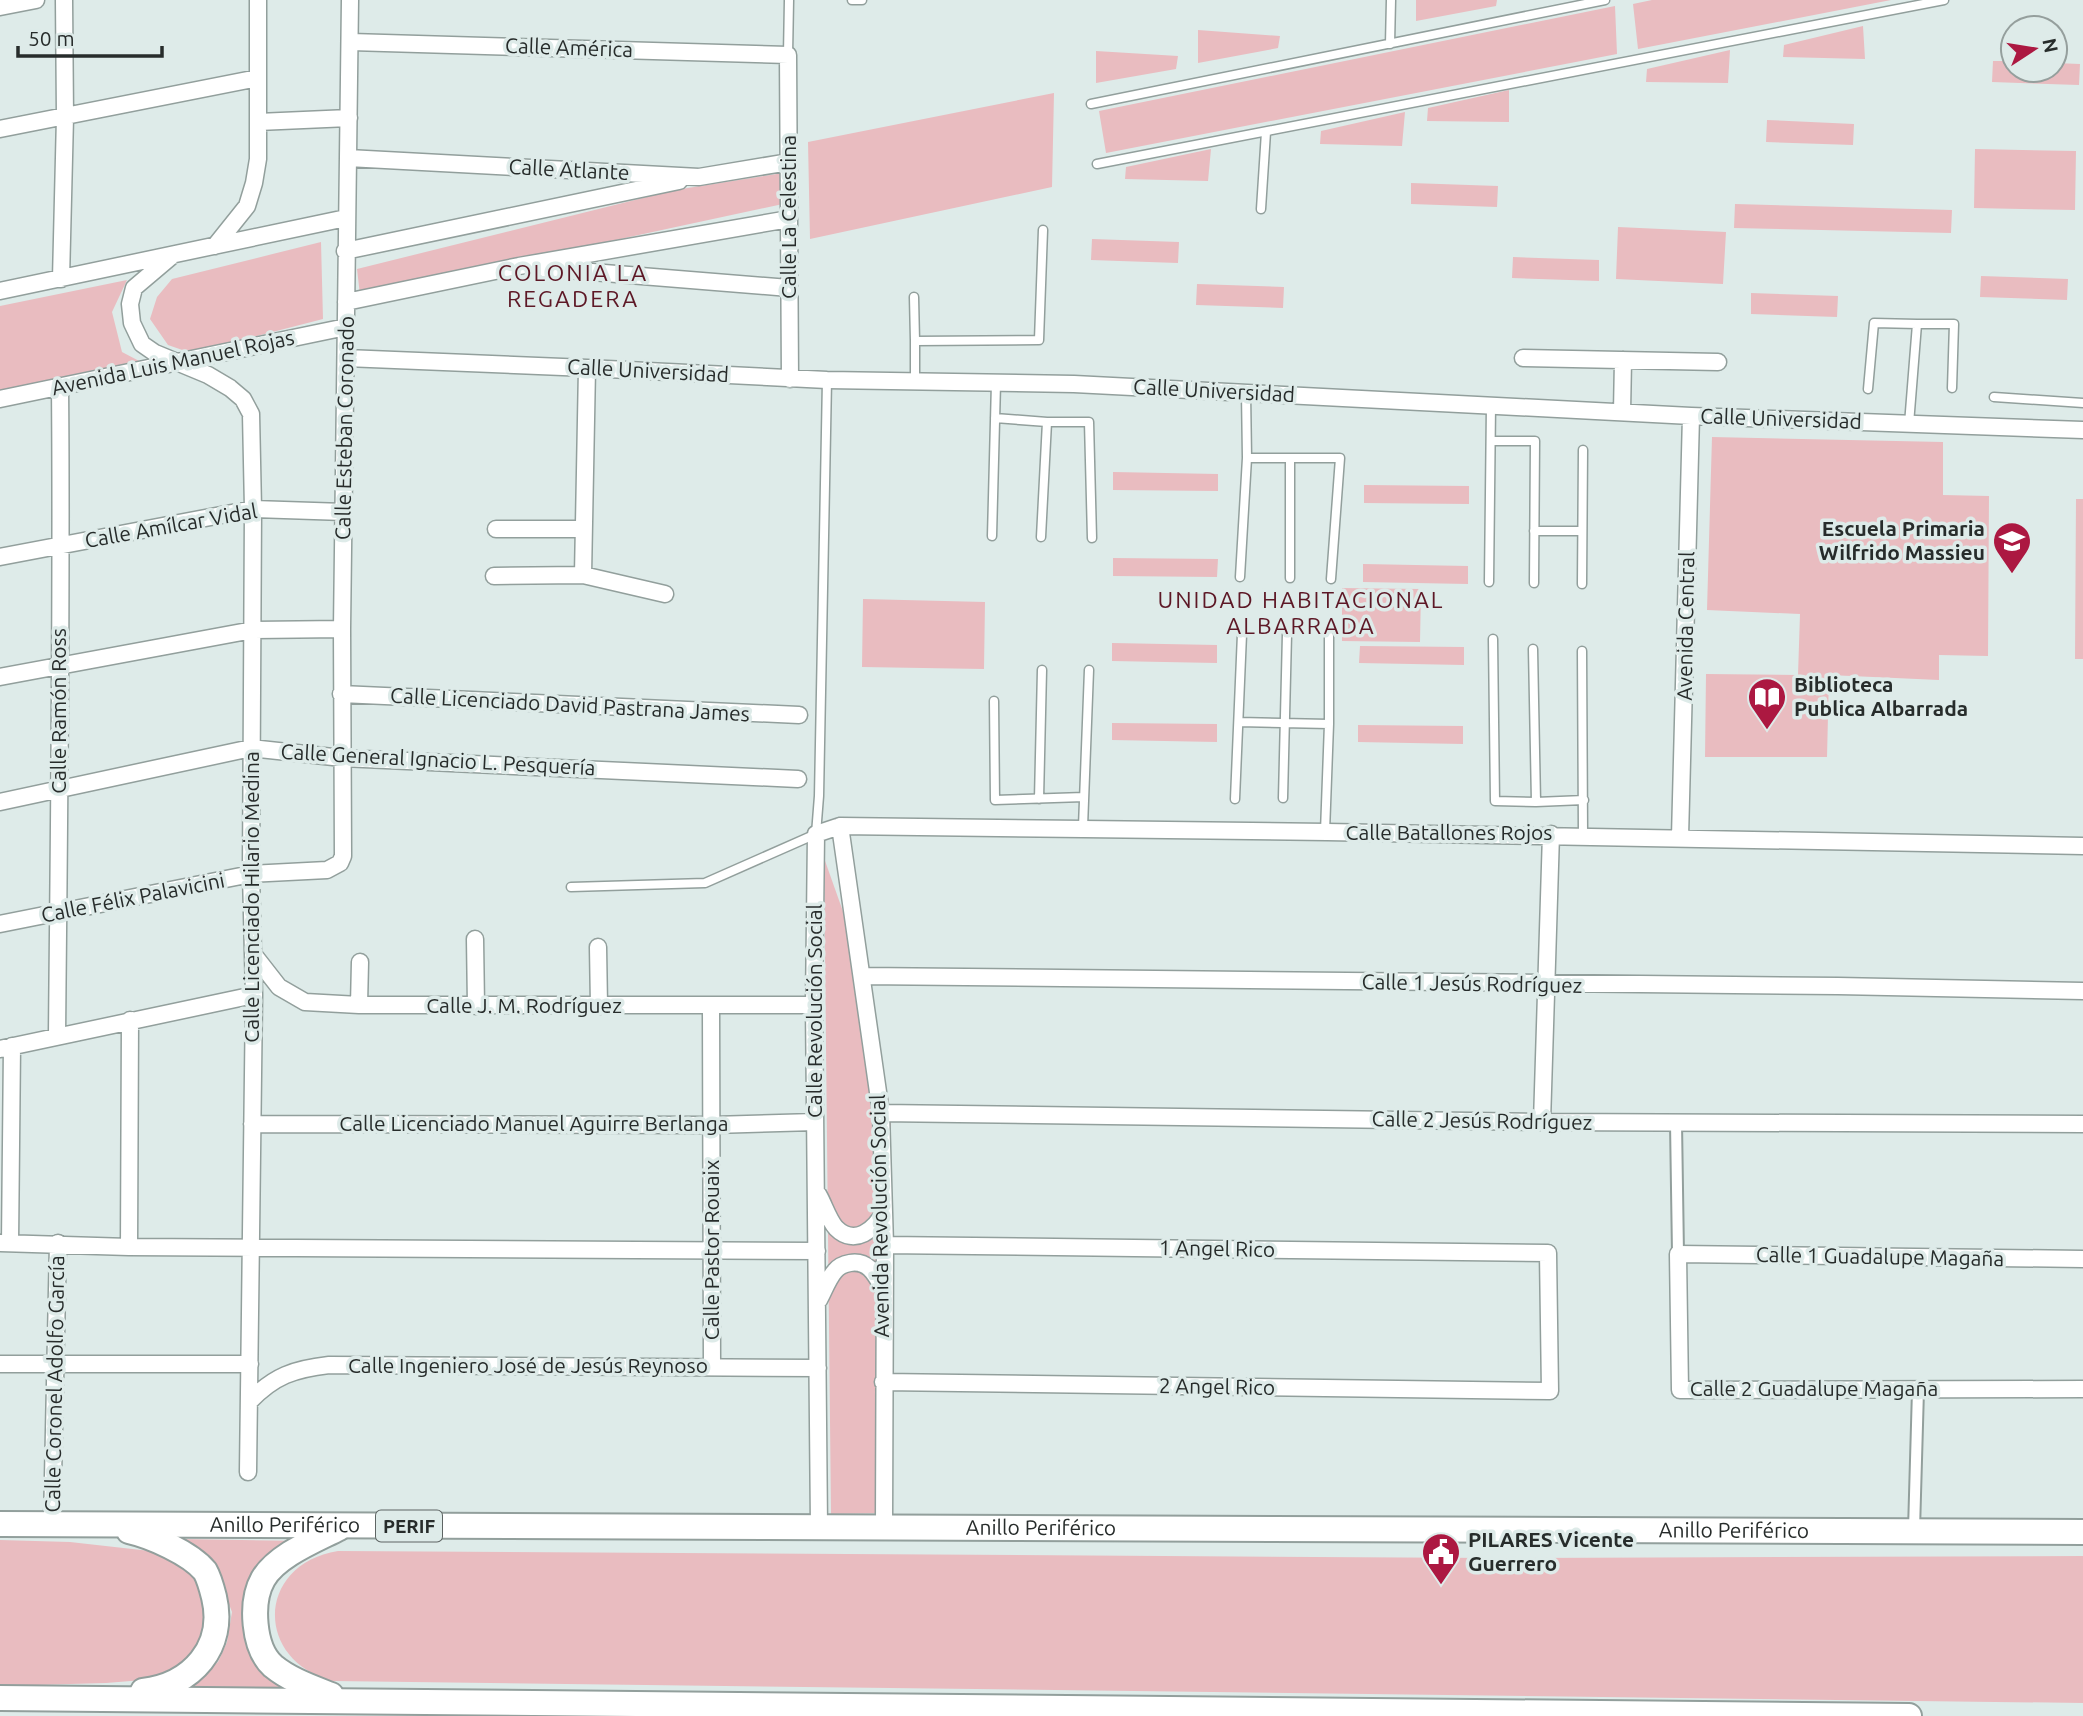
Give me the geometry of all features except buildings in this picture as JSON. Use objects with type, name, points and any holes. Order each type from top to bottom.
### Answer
[{"type":"main road","name":"Anillo Periférico","points":[[0,1524],[2083,1532]]},
{"type":"main road","points":[[83,1699],[162,1689],[184,1678],[204,1657],[214,1639],[218,1615],[205,1572],[178,1551],[146,1535],[98,1524]]},
{"type":"main road","points":[[343,1526],[285,1557],[263,1579],[254,1614],[257,1636],[271,1664],[300,1683],[348,1701]]},
{"type":"main road","points":[[0,1698],[348,1701],[672,1710],[1909,1716]]},
{"type":"street","points":[[0,7],[36,0]]},
{"type":"street","points":[[61,279],[65,117],[64,0]]},
{"type":"street","points":[[215,246],[247,206],[254,183],[258,159],[258,0]]},
{"type":"street","name":"Calle Esteban Coronado","points":[[343,856],[341,694],[350,0]]},
{"type":"street","name":"Calle América","points":[[351,42],[788,55]]},
{"type":"street","name":"Calle La Celestina","points":[[788,55],[790,379]]},
{"type":"street","points":[[0,129],[258,78]]},
{"type":"street","points":[[258,122],[349,118]]},
{"type":"street","name":"Calle Atlante","points":[[348,158],[699,177],[789,162]]},
{"type":"street","points":[[345,251],[699,177]]},
{"type":"street","points":[[0,291],[346,218]]},
{"type":"street","points":[[346,302],[519,267],[789,219]]},
{"type":"street","name":"Calle Licenciado Hilario Medina","points":[[173,255],[134,288],[130,304],[132,323],[142,344],[155,353],[230,387],[243,399],[251,414],[251,874],[254,995],[248,1472]]},
{"type":"street","points":[[519,267],[789,288]]},
{"type":"street","name":"Avenida Luis Manuel Rojas","points":[[0,399],[346,327]]},
{"type":"street","name":"Calle Universidad","points":[[346,358],[790,379],[1074,384],[1691,416],[2083,430]]},
{"type":"street","points":[[1523,358],[1718,362]]},
{"type":"street","points":[[1622,412],[1623,360]]},
{"type":"street","points":[[583,575],[587,368]]},
{"type":"street","name":"Calle Ramón Ross","points":[[57,1036],[62,545],[60,386]]},
{"type":"street","name":"Avenida Central","points":[[1681,837],[1691,416]]},
{"type":"street","name":"Calle Amílcar Vidal","points":[[0,557],[253,509],[344,512]]},
{"type":"street","points":[[496,529],[583,529]]},
{"type":"street","points":[[494,576],[583,575],[666,594]]},
{"type":"street","points":[[0,677],[253,630],[342,629]]},
{"type":"street","name":"Calle Licenciado David Pastrana James","points":[[341,694],[799,715]]},
{"type":"street","name":"Calle General Ignacio L. Pesquería","points":[[0,802],[251,748],[342,758],[798,779]]},
{"type":"street","name":"Calle Batallones Rojos","points":[[816,834],[840,826],[1083,827],[1583,834],[2083,846]]},
{"type":"street","name":"Avenida Revolución Social","points":[[840,826],[881,1113],[885,1245],[884,1526]]},
{"type":"street","name":"Calle Revolución Social","points":[[816,834],[814,1005],[819,1527]]},
{"type":"street","points":[[1542,1122],[1551,834]]},
{"type":"street","name":"Calle Félix Palavicini","points":[[0,923],[251,874],[327,870],[340,863],[343,856]]},
{"type":"street","points":[[475,939],[476,1006]]},
{"type":"street","points":[[598,947],[599,1006]]},
{"type":"street","name":"Calle J. M. Rodríguez","points":[[254,955],[279,987],[305,1002],[476,1006],[814,1005]]},
{"type":"street","points":[[359,1005],[360,962]]},
{"type":"street","name":"Calle 1 Jesús Rodríguez","points":[[862,976],[2083,991]]},
{"type":"street","points":[[254,995],[6,1048],[5,1243],[129,1247],[817,1251]]},
{"type":"street","name":"Calle Pastor Rouaix","points":[[711,1007],[712,1367]]},
{"type":"street","points":[[129,1247],[130,1020]]},
{"type":"street","name":"Calle 2 Jesús Rodríguez","points":[[881,1113],[1542,1122],[2083,1124]]},
{"type":"street","name":"Calle Licenciado Manuel Aguirre Berlanga","points":[[252,1124],[713,1125],[815,1122]]},
{"type":"street","points":[[1676,1123],[1678,1254]]},
{"type":"street","name":"Calle Revolución Social","points":[[816,1188],[835,1227],[844,1233],[857,1236],[869,1233],[884,1212]]},
{"type":"street","name":"Calle Coronel Adolfo García","points":[[52,1524],[58,1243]]},
{"type":"street","name":"1 Angel Rico","points":[[885,1245],[1549,1253],[1550,1391]]},
{"type":"street","name":"Calle 1 Guadalupe Magaña","points":[[1678,1254],[2083,1259]]},
{"type":"street","name":"Calle 2 Guadalupe Magaña","points":[[1678,1254],[1680,1390],[2083,1389]]},
{"type":"street","points":[[817,1303],[835,1271],[844,1264],[857,1262],[866,1265],[884,1290]]},
{"type":"street","points":[[0,1364],[250,1364]]},
{"type":"street","name":"Calle Ingeniero José de Jesús Reynoso","points":[[250,1401],[265,1385],[295,1370],[329,1366],[818,1368]]},
{"type":"street","name":"2 Angel Rico","points":[[883,1382],[1550,1391]]},
{"type":"street","points":[[1914,1531],[1918,1390]]},
{"type":"lane","points":[[788,55],[789,0]]},
{"type":"lane","points":[[852,0],[862,1]]},
{"type":"lane","points":[[1390,44],[1391,0]]},
{"type":"lane","points":[[1091,104],[1605,0]]},
{"type":"lane","points":[[1097,164],[1944,0]]},
{"type":"lane","points":[[1261,209],[1266,132]]},
{"type":"lane","points":[[915,341],[1039,340],[1043,230]]},
{"type":"lane","points":[[914,297],[915,382]]},
{"type":"lane","points":[[1868,389],[1874,323],[1954,324],[1952,388]]},
{"type":"lane","points":[[1909,424],[1917,324]]},
{"type":"lane","points":[[571,887],[705,883],[816,834],[820,796],[827,380]]},
{"type":"lane","points":[[992,536],[996,383]]},
{"type":"lane","points":[[1240,577],[1247,458],[1246,393]]},
{"type":"lane","points":[[1994,397],[2083,403]]},
{"type":"lane","points":[[1489,582],[1491,405]]},
{"type":"lane","points":[[995,418],[1089,422],[1092,538]]},
{"type":"lane","points":[[1041,537],[1047,422]]},
{"type":"lane","points":[[1491,441],[1535,441],[1534,583]]},
{"type":"lane","points":[[1582,584],[1583,450]]},
{"type":"lane","points":[[1247,458],[1340,458],[1331,579]]},
{"type":"lane","points":[[1290,458],[1290,578]]},
{"type":"lane","points":[[1534,531],[1582,531]]},
{"type":"lane","points":[[1235,799],[1242,634]]},
{"type":"lane","points":[[1283,798],[1287,635]]},
{"type":"lane","points":[[1325,832],[1329,636]]},
{"type":"lane","points":[[1493,639],[1495,801],[1584,800]]},
{"type":"lane","points":[[1533,649],[1536,802]]},
{"type":"lane","points":[[1582,651],[1583,834]]},
{"type":"lane","points":[[1039,799],[1042,670]]},
{"type":"lane","points":[[1083,827],[1089,670]]},
{"type":"lane","points":[[994,701],[995,800],[1084,797]]},
{"type":"lane","points":[[1239,722],[1329,724]]},
{"type":"shaded area","points":[[1416,0],[1497,0],[1496,6],[1416,21]]},
{"type":"shaded area","points":[[1652,0],[1891,0],[1638,49],[1633,4]]},
{"type":"shaded area","points":[[1615,6],[1617,54],[1106,153],[1099,111]]},
{"type":"shaded area","points":[[1863,26],[1865,59],[1783,57],[1784,45]]},
{"type":"shaded area","points":[[1198,30],[1280,36],[1278,48],[1198,63]]},
{"type":"shaded area","points":[[1730,50],[1728,83],[1646,82],[1647,69]]},
{"type":"shaded area","points":[[1096,51],[1178,56],[1176,69],[1096,83]]},
{"type":"shaded area","points":[[1993,61],[1999,61],[1999,82],[1992,82]]},
{"type":"shaded area","points":[[2069,64],[2080,64],[2079,85],[2050,84],[2069,84]]},
{"type":"shaded area","points":[[1509,90],[1509,122],[1427,121],[1428,108]]},
{"type":"shaded area","points":[[1054,93],[1052,187],[810,239],[808,142]]},
{"type":"shaded area","points":[[1405,112],[1402,146],[1320,144],[1321,131]]},
{"type":"shaded area","points":[[1767,120],[1854,124],[1853,145],[1766,142]]},
{"type":"shaded area","points":[[1211,149],[1208,181],[1125,179],[1126,167]]},
{"type":"shaded area","points":[[1975,149],[2076,151],[2075,210],[1974,208]]},
{"type":"shaded area","points":[[783,173],[783,204],[360,295],[357,269],[675,190]]},
{"type":"shaded area","points":[[1411,183],[1498,186],[1497,207],[1411,204]]},
{"type":"shaded area","points":[[1735,204],[1952,210],[1951,233],[1734,228]]},
{"type":"shaded area","points":[[1618,227],[1726,232],[1723,284],[1616,279]]},
{"type":"shaded area","points":[[1092,239],[1179,242],[1178,263],[1091,260]]},
{"type":"shaded area","points":[[321,242],[323,319],[191,353],[168,345],[150,319],[157,297],[172,279]]},
{"type":"shaded area","points":[[1513,257],[1599,260],[1599,281],[1512,278]]},
{"type":"shaded area","points":[[1981,276],[2068,279],[2067,300],[1980,297]]},
{"type":"shaded area","points":[[127,280],[112,312],[122,352],[143,363],[0,393],[0,306]]},
{"type":"shaded area","points":[[1197,284],[1284,287],[1283,308],[1196,305]]},
{"type":"shaded area","points":[[1751,293],[1838,296],[1837,317],[1751,314]]},
{"type":"shaded area","points":[[1712,437],[1943,442],[1943,495],[1989,496],[1988,656],[1939,655],[1939,680],[1829,675],[1827,757],[1705,757],[1706,674],[1798,675],[1800,614],[1707,610]]},
{"type":"shaded area","points":[[1113,472],[1218,474],[1218,491],[1113,490]]},
{"type":"shaded area","points":[[1364,485],[1469,486],[1469,504],[1364,503]]},
{"type":"shaded area","points":[[2076,499],[2083,499],[2083,659],[2075,659]]},
{"type":"shaded area","points":[[1113,558],[1218,559],[1217,577],[1113,576]]},
{"type":"shaded area","points":[[1363,564],[1468,566],[1468,584],[1363,582]]},
{"type":"shaded area","points":[[1342,588],[1421,589],[1420,642],[1342,641]]},
{"type":"shaded area","points":[[863,599],[985,602],[984,669],[862,667]]},
{"type":"shaded area","points":[[1112,643],[1217,645],[1217,663],[1112,661]]},
{"type":"shaded area","points":[[1360,646],[1464,647],[1464,665],[1359,663]]},
{"type":"shaded area","points":[[1112,723],[1217,724],[1217,742],[1112,740]]},
{"type":"shaded area","points":[[1358,725],[1463,726],[1463,744],[1358,742]]},
{"type":"shaded area","points":[[824,858],[867,979],[891,1114],[891,1513],[831,1514]]},
{"type":"shaded area","points":[[180,1539],[304,1541],[251,1617],[305,1691],[180,1692],[218,1662],[227,1642],[232,1612],[214,1565]]},
{"type":"shaded area","points":[[0,1540],[70,1542],[159,1552],[200,1577],[211,1620],[197,1654],[168,1678],[0,1686]]},
{"type":"shaded area","points":[[338,1551],[1494,1558],[2083,1556],[2083,1703],[332,1681],[306,1670],[288,1653],[278,1634],[275,1613],[280,1592],[292,1574],[311,1559]]},
{"type":"place","name":"Escuela Primaria Wilfrido Massieu","points":[[2012,575]]},
{"type":"place","name":"Biblioteca Publica Albarrada","points":[[1767,731]]},
{"type":"place","name":"PILARES Vicente Guerrero","points":[[1441,1586]]},
{"type":"district","name":"COLONIA LA REGADERA","points":[[573,286]]},
{"type":"district","name":"UNIDAD HABITACIONAL ALBARRADA","points":[[1301,613]]}]
